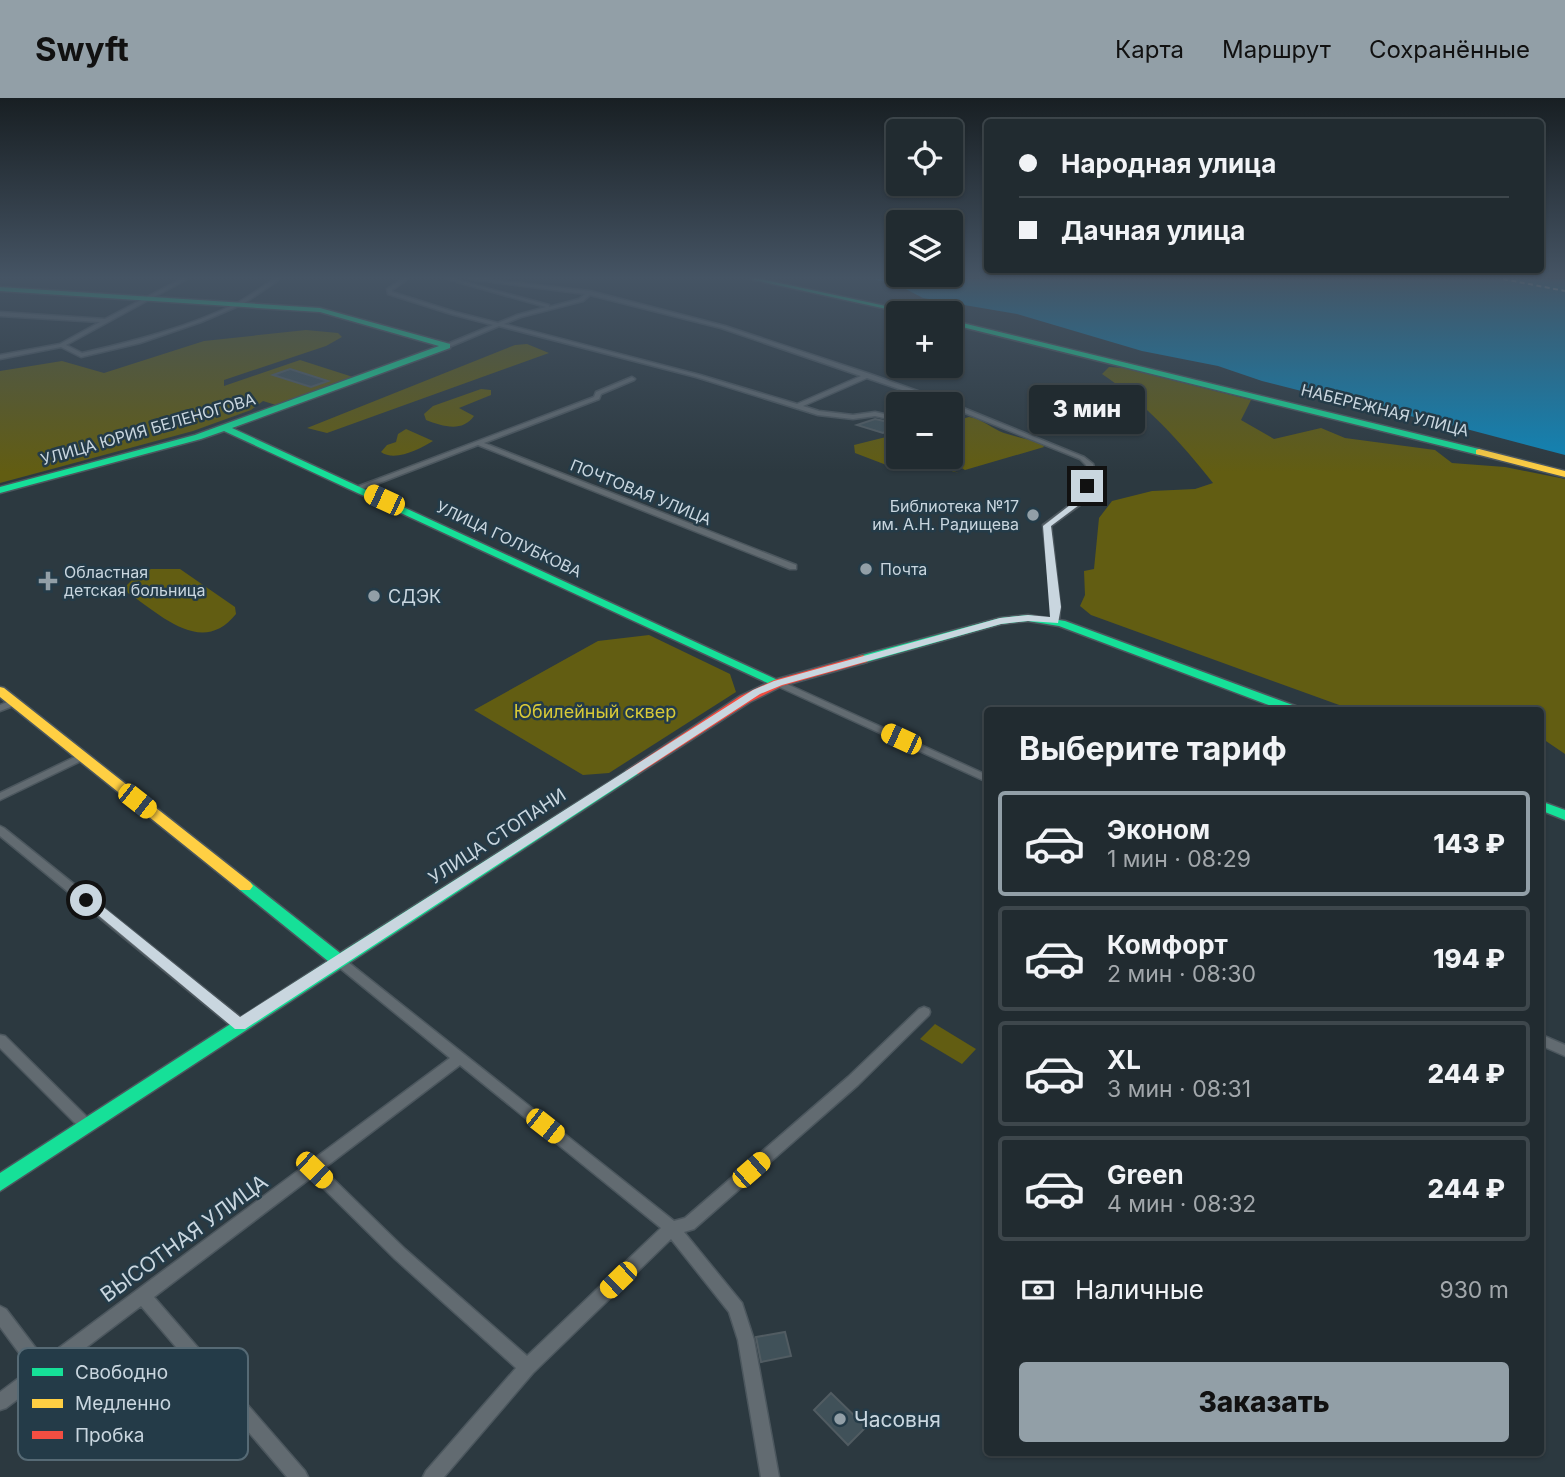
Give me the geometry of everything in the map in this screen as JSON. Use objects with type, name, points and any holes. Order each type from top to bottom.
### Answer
[{"type":"street","points":[[0,357],[65,343]]},
{"type":"street","points":[[62,345],[81,355],[126,343]]},
{"type":"street","points":[[438,343],[447,346]]},
{"type":"street","name":"УЛИЦА ЮРИЯ БЕЛЕНОГОВА","points":[[0,490],[225,428],[454,343]]},
{"type":"street","points":[[573,343],[839,416],[875,414],[886,416]]},
{"type":"street","points":[[771,343],[915,392]]},
{"type":"street","name":"НАБЕРЕЖНАЯ УЛИЦА","points":[[1038,343],[1565,474]]},
{"type":"street","points":[[799,406],[868,376]]},
{"type":"street","points":[[358,488],[597,398],[598,393],[632,379]]},
{"type":"street","points":[[963,409],[1082,457],[1089,464],[1093,475],[1077,503],[1047,526],[1056,607],[1055,621]]},
{"type":"street","name":"УЛИЦА ГОЛУБКОВА","points":[[225,428],[778,683]]},
{"type":"street","name":"ПОЧТОВАЯ УЛИЦА","points":[[479,443],[793,567]]},
{"type":"street","name":"УЛИЦА СТОПАНИ","points":[[0,1183],[745,699],[778,683],[1000,621],[1028,618],[1055,621],[1285,707]]},
{"type":"street","points":[[778,683],[984,778]]},
{"type":"street","points":[[0,691],[672,1228],[736,1308],[746,1340],[769,1477]]},
{"type":"street","points":[[0,708],[15,702]]},
{"type":"street","points":[[0,797],[82,757]]},
{"type":"street","points":[[1544,806],[1565,814]]},
{"type":"street","points":[[0,830],[240,1025]]},
{"type":"street","points":[[432,1477],[527,1367],[672,1228],[689,1224],[853,1081],[924,1012]]},
{"type":"street","points":[[0,1041],[87,1126]]},
{"type":"street","points":[[1544,1041],[1565,1051]]},
{"type":"street","name":"ВЫСОТНАЯ УЛИЦА","points":[[70,1348],[314,1170],[460,1058]]},
{"type":"street","points":[[314,1170],[400,1254],[527,1367]]},
{"type":"street","points":[[142,1296],[187,1348]]},
{"type":"street","points":[[0,1314],[25,1348]]},
{"type":"street","name":"ВЫСОТНАЯ УЛИЦА","points":[[0,1402],[18,1388]]},
{"type":"street","points":[[248,1418],[299,1477]]},
{"type":"green space","points":[[197,343],[331,343],[224,380],[224,386],[300,360],[353,377],[276,405],[263,401],[251,410],[193,431],[0,483],[0,371],[62,361],[104,373]]},
{"type":"green space","points":[[527,344],[549,353],[327,433],[307,428],[515,345]]},
{"type":"green space","points":[[1109,367],[1124,368],[1251,400],[1241,420],[1274,439],[1321,428],[1345,438],[1435,450],[1452,463],[1505,467],[1565,479],[1565,754],[1544,740],[1544,707],[1345,707],[1091,615],[1080,606],[1085,595],[1084,571],[1094,569],[1099,518],[1112,501],[1152,491],[1195,489],[1213,483],[1162,424],[1102,374]]},
{"type":"green space","points":[[481,389],[491,390],[491,395],[459,408],[474,416],[464,425],[452,427],[426,420],[424,414],[433,406]]},
{"type":"green space","points":[[969,417],[979,420],[1004,433],[1042,444],[1044,447],[965,470],[963,419]]},
{"type":"green space","points":[[406,429],[433,441],[415,451],[400,455],[381,452],[387,445],[396,442],[398,434]]},
{"type":"green space","points":[[886,437],[886,465],[855,453],[854,445]]},
{"type":"green space","points":[[151,569],[180,569],[235,607],[236,614],[223,626],[209,632],[195,632],[167,620],[128,593],[125,587],[137,575]]},
{"type":"green space","name":"Юбилейный сквер","points":[[649,635],[730,674],[736,692],[609,773],[583,775],[474,710],[598,641]]},
{"type":"green space","points":[[935,1024],[976,1049],[962,1064],[920,1039]]},
{"type":"water","points":[[1116,343],[1565,343],[1565,455],[1262,381],[1218,366]]},
{"type":"building","points":[[290,369],[328,381],[311,387],[273,375]]},
{"type":"building","points":[[875,419],[886,421],[886,431],[883,433],[857,425]]},
{"type":"building","points":[[785,1332],[791,1356],[761,1362],[756,1337]]},
{"type":"building","name":"Часовня","points":[[831,1393],[866,1427],[848,1445],[814,1410]]},
{"type":"traffic: fast","points":[[438,343],[447,346]]},
{"type":"traffic: fast","points":[[1037,343],[1479,452]]},
{"type":"traffic: fast","points":[[0,490],[198,437],[447,346]]},
{"type":"traffic: fast","points":[[225,428],[778,683]]},
{"type":"traffic: fast","points":[[863,659],[1000,621],[1028,618],[1061,623],[1285,707]]},
{"type":"traffic: fast","points":[[0,1183],[633,771]]},
{"type":"traffic: fast","points":[[1544,807],[1565,815]]},
{"type":"traffic: fast","points":[[245,886],[339,961]]},
{"type":"traffic: slow","points":[[1479,452],[1565,474]]},
{"type":"traffic: slow","points":[[0,691],[245,886]]},
{"type":"traffic: jam","points":[[633,771],[745,699],[778,683],[863,659]]},
{"type":"place","name":"Библиотека №17 им. А.Н. Радищева","points":[[1033,515]]},
{"type":"place","name":"Почта","points":[[866,569]]},
{"type":"place","name":"Областная детская больница","points":[[48,581]]},
{"type":"place","name":"СДЭК","points":[[374,596]]},
{"type":"place","name":"Часовня","points":[[840,1419]]},
{"type":"route","points":[[86,900],[240,1025],[756,692],[778,683],[1000,621],[1028,618],[1055,621],[1056,607],[1047,526],[1077,503],[1087,486]]}]
